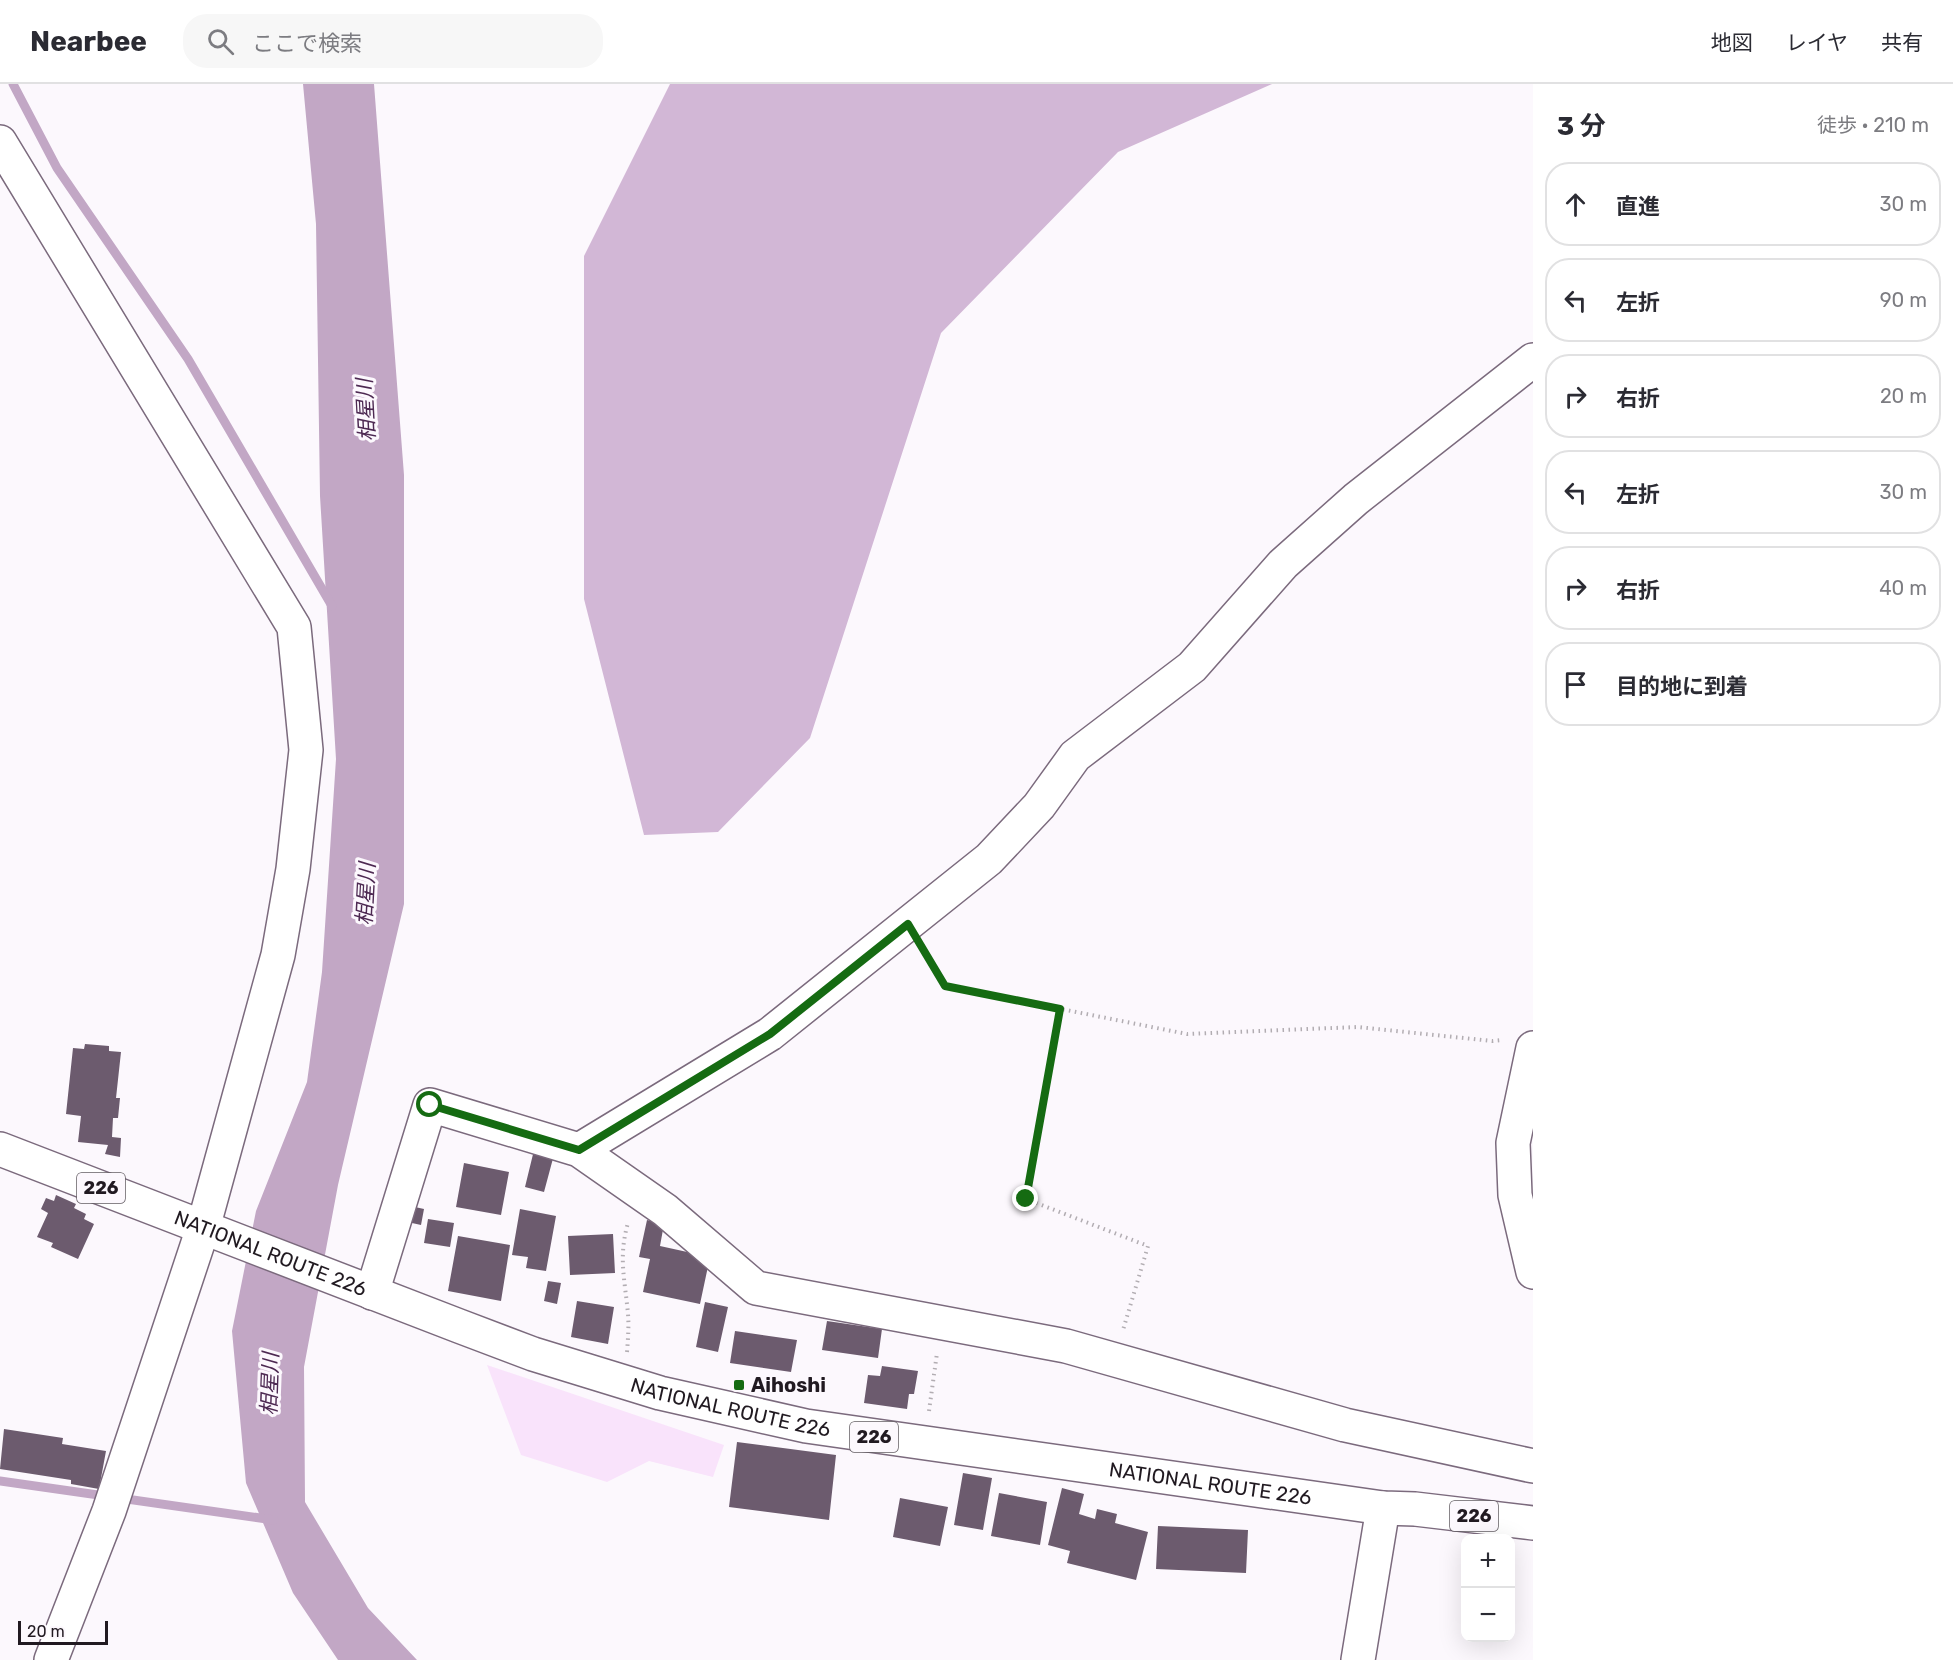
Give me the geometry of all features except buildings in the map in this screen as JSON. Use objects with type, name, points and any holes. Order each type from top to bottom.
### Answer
[{"type":"main road","points":[[0,142],[294,627],[306,750],[293,869],[278,956],[210,1231],[51,1660]]},
{"type":"main road","points":[[579,1150],[770,1034],[989,859],[1039,807],[1075,756],[1192,667],[1283,564],[1356,499],[1533,360]]},
{"type":"main road","points":[[1523,1043],[1513,1143],[1515,1195],[1533,1272]]},
{"type":"main road","points":[[362,1289],[430,1105],[579,1150],[665,1210],[756,1288],[1066,1346],[1345,1425],[1533,1466]]},
{"type":"main road","name":"NATIONAL ROUTE 226","points":[[0,1149],[533,1354],[627,1382],[806,1426],[925,1445],[1383,1508],[1533,1522]]},
{"type":"main road","points":[[1358,1660],[1383,1508]]},
{"type":"path","points":[[908,924],[945,986],[1187,1034],[1358,1027],[1523,1043]]},
{"type":"path","points":[[1060,1009],[1026,1199],[1148,1246],[1113,1359]]},
{"type":"path","points":[[627,1382],[628,1315],[622,1276],[622,1243],[638,1191]]},
{"type":"path","points":[[925,1445],[941,1322]]},
{"type":"shaded area","points":[[670,84],[1272,84],[1118,152],[941,333],[810,738],[718,832],[644,835],[584,599],[584,256]]},
{"type":"shaded area","points":[[487,1365],[724,1445],[713,1477],[649,1461],[607,1482],[521,1455]]},
{"type":"water","name":"相星川","points":[[303,84],[374,84],[404,475],[404,904],[338,1185],[304,1367],[305,1502],[368,1608],[417,1660],[338,1660],[293,1593],[246,1483],[232,1331],[256,1211],[307,1082],[322,972],[336,759],[320,496],[316,224]]},
{"type":"waterway","points":[[13,84],[57,168],[188,359],[332,606]]},
{"type":"waterway","points":[[0,1481],[274,1520]]},
{"type":"place","name":"Aihoshi","points":[[739,1385]]},
{"type":"route","points":[[430,1105],[579,1150],[770,1034],[908,924],[945,986],[1060,1009],[1026,1199]]}]
